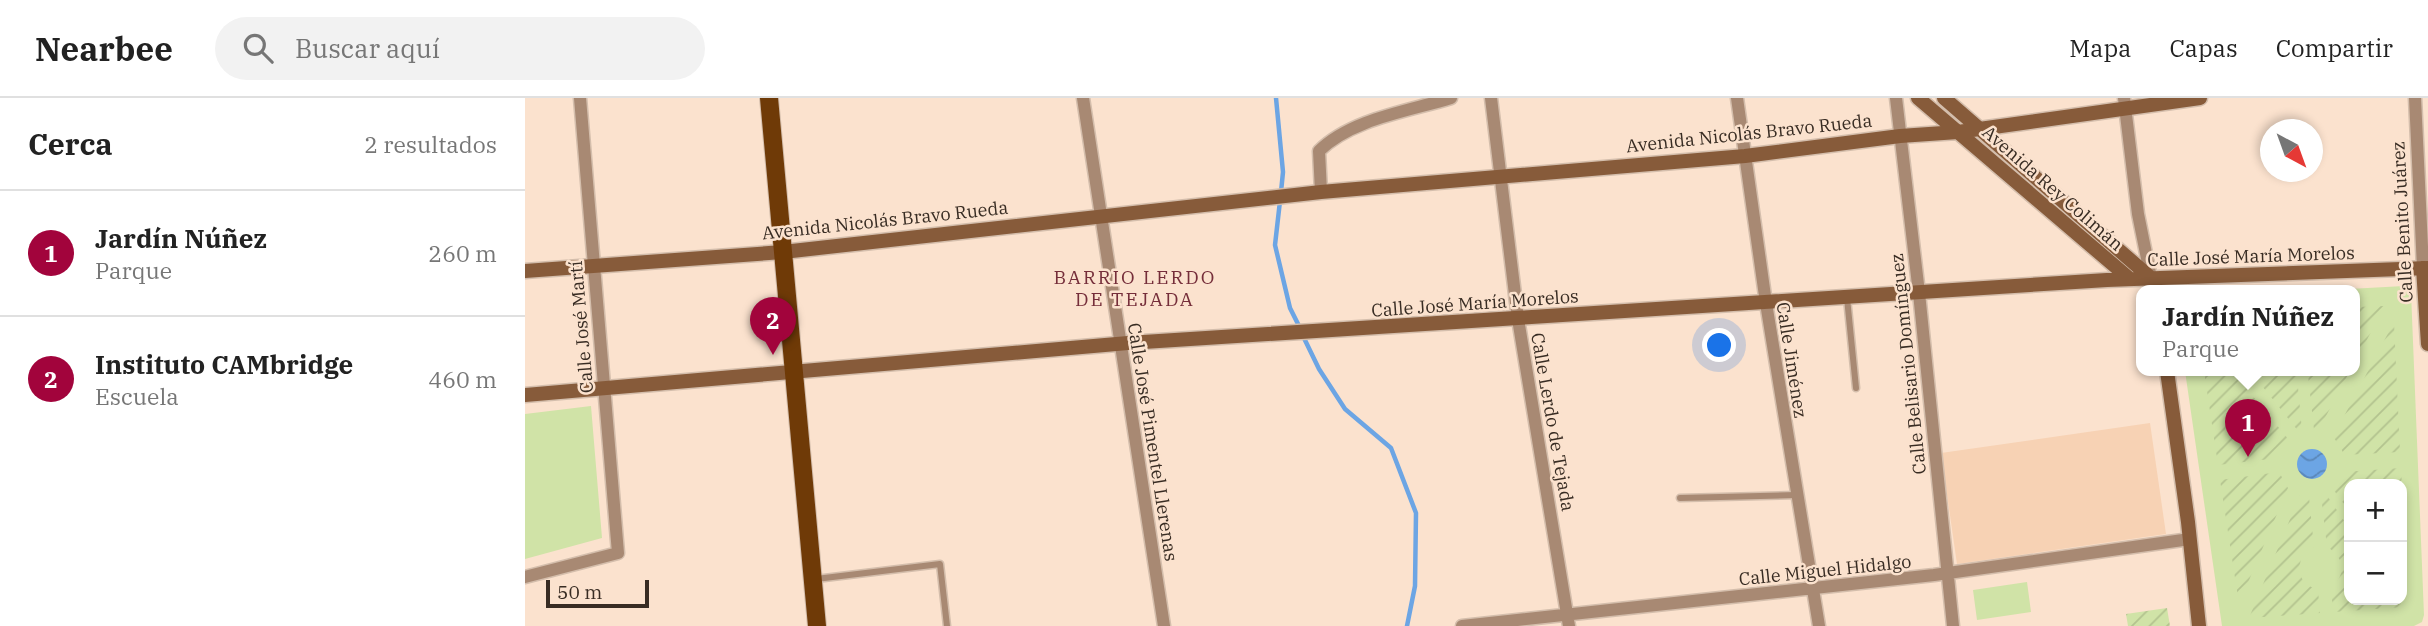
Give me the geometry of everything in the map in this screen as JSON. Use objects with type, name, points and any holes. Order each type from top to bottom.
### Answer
[{"type":"main road","points":[[769,98],[817,626]]},
{"type":"street","name":"Calle José Martí","points":[[525,577],[618,553],[580,98]]},
{"type":"street","name":"Calle José Pimentel Llerenas","points":[[1083,98],[1164,626]]},
{"type":"street","points":[[1321,192],[1319,151],[1331,139],[1355,126],[1451,98]]},
{"type":"street","name":"Calle Lerdo de Tejada","points":[[1491,98],[1518,319],[1568,620]]},
{"type":"street","name":"Calle Jiménez","points":[[1737,98],[1766,303],[1819,626]]},
{"type":"street","name":"Calle Belisario Domínguez","points":[[1896,98],[1919,293],[1952,626]]},
{"type":"street","name":"Avenida Rey Colimán","points":[[1918,98],[2130,279]]},
{"type":"street","name":"Avenida Rey Colimán","points":[[1944,98],[2153,284]]},
{"type":"street","name":"Avenida Nicolás Bravo Rueda","points":[[525,271],[783,252],[1321,192],[1745,156],[1900,136],[1980,129],[2125,103],[2200,98]]},
{"type":"street","name":"Calle Benito Juárez","points":[[2415,98],[2428,344]]},
{"type":"street","points":[[2125,103],[2138,215],[2153,284]]},
{"type":"street","name":"Calle José María Morelos","points":[[525,395],[1119,343],[2130,279],[2153,284],[2426,268]]},
{"type":"street","points":[[2168,376],[2199,626]]},
{"type":"street","name":"Calle Miguel Hidalgo","points":[[1462,626],[1568,620],[1946,574],[2190,539]]},
{"type":"lane","points":[[1847,298],[1856,388]]},
{"type":"lane","points":[[1680,498],[1796,495]]},
{"type":"lane","points":[[813,579],[940,564],[947,626]]},
{"type":"shaded area","points":[[2150,423],[2166,534],[1957,564],[1941,453]]},
{"type":"green space","points":[[2404,286],[2411,292],[2424,615],[2422,622],[2414,626],[2222,626],[2186,376],[2360,376],[2360,288]],"holes":[[[2314,450],[2323,473],[2316,478],[2304,451]]]},
{"type":"green space","points":[[2385,306],[2360,353],[2360,307]]},
{"type":"green space","points":[[2394,322],[2400,452],[2344,455],[2333,437]]},
{"type":"green space","points":[[2205,376],[2236,376],[2289,440],[2283,446],[2279,458],[2218,465]]},
{"type":"green space","points":[[2254,376],[2297,376],[2302,431],[2299,432]]},
{"type":"green space","points":[[2308,376],[2347,376],[2318,431],[2314,430]]},
{"type":"green space","points":[[591,406],[602,538],[525,559],[525,414]]},
{"type":"green space","points":[[2401,468],[2402,479],[2344,479],[2344,504],[2333,489],[2341,480],[2343,472]]},
{"type":"green space","points":[[2279,472],[2288,488],[2239,604],[2220,480]]},
{"type":"green space","points":[[2326,494],[2344,521],[2344,605],[2403,607],[2334,612],[2330,588],[2339,578],[2342,567],[2337,556],[2327,547],[2321,495]]},
{"type":"green space","points":[[2300,495],[2309,497],[2314,547],[2302,556],[2298,571],[2305,584],[2318,590],[2320,613],[2249,618]]},
{"type":"green space","points":[[2027,582],[2031,612],[1977,620],[1973,590]]},
{"type":"green space","points":[[2167,608],[2170,626],[2128,626],[2126,614]]},
{"type":"water","points":[[2312,449],[2318,450],[2326,458],[2326,470],[2318,478],[2312,479],[2306,478],[2298,470],[2297,464],[2298,458],[2306,450]]},
{"type":"waterway","points":[[1276,98],[1283,172],[1281,192]]},
{"type":"waterway","points":[[1280,201],[1275,245],[1290,308],[1300,328]]},
{"type":"waterway","points":[[1303,336],[1319,369],[1345,409],[1391,448],[1416,513],[1415,586],[1407,626]]},
{"type":"place","name":"Instituto CAMbridge","points":[[773,355]]},
{"type":"place","name":"Jardín Núñez","points":[[2248,457]]},
{"type":"district","name":"BARRIO LERDO DE TEJADA","points":[[1135,288]]}]
